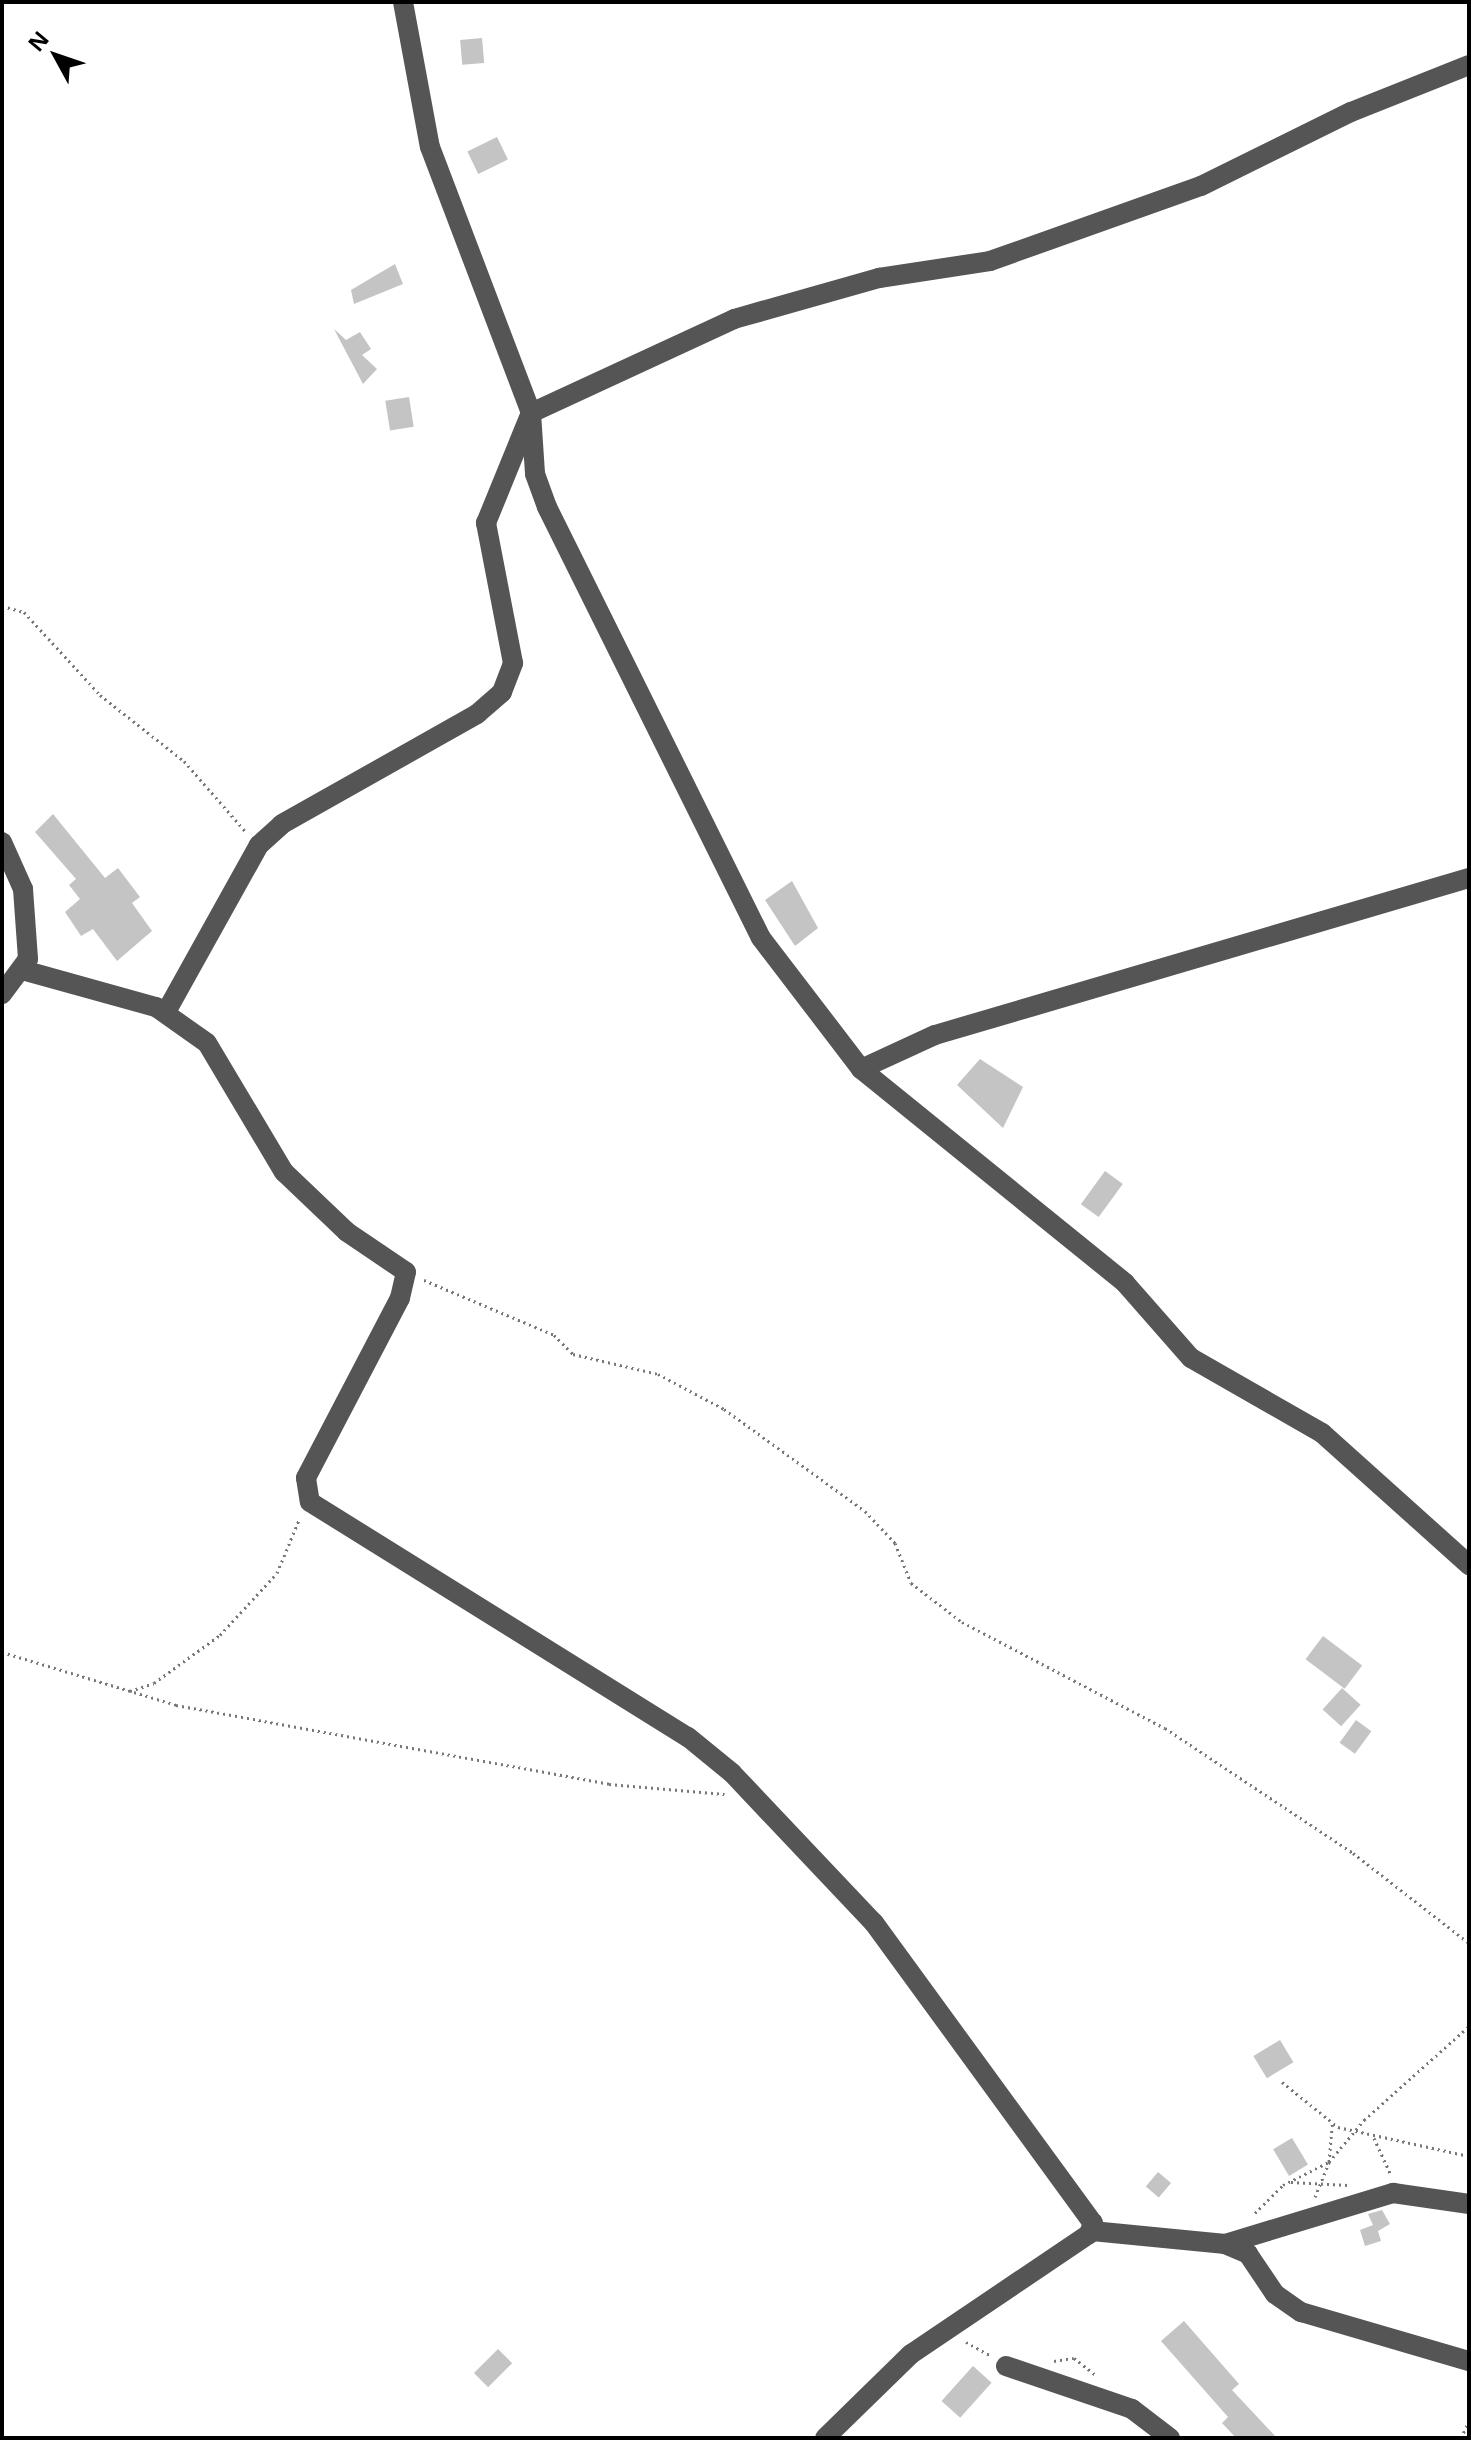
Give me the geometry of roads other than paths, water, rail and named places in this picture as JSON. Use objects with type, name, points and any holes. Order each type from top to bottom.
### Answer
[{"type":"street","points":[[403,2],[430,147],[531,413],[535,474],[620,663],[761,938],[861,1069],[1125,1283],[1191,1358],[1322,1433],[1469,1565]]},
{"type":"street","points":[[166,1012],[259,845],[282,824],[477,714],[502,692],[513,663],[486,523],[531,413],[734,319],[879,278],[990,261],[1201,186],[1351,112],[1469,65]]},
{"type":"street","points":[[2,842],[23,889],[26,971],[2,994]]},
{"type":"street","points":[[861,1069],[935,1035],[1469,878]]},
{"type":"street","points":[[26,971],[166,1012],[225,1063],[284,1172],[347,1232],[406,1272],[400,1298],[306,1478],[306,1495],[364,1540],[688,1737],[753,1796],[874,1923],[1092,2231]]},
{"type":"street","points":[[825,2438],[911,2354],[1092,2231],[1228,2243],[1397,2194],[1469,2204]]},
{"type":"street","points":[[1228,2243],[1248,2254],[1275,2294],[1301,2312],[1469,2361]]},
{"type":"street","points":[[1006,2366],[1132,2409],[1170,2438]]}]
